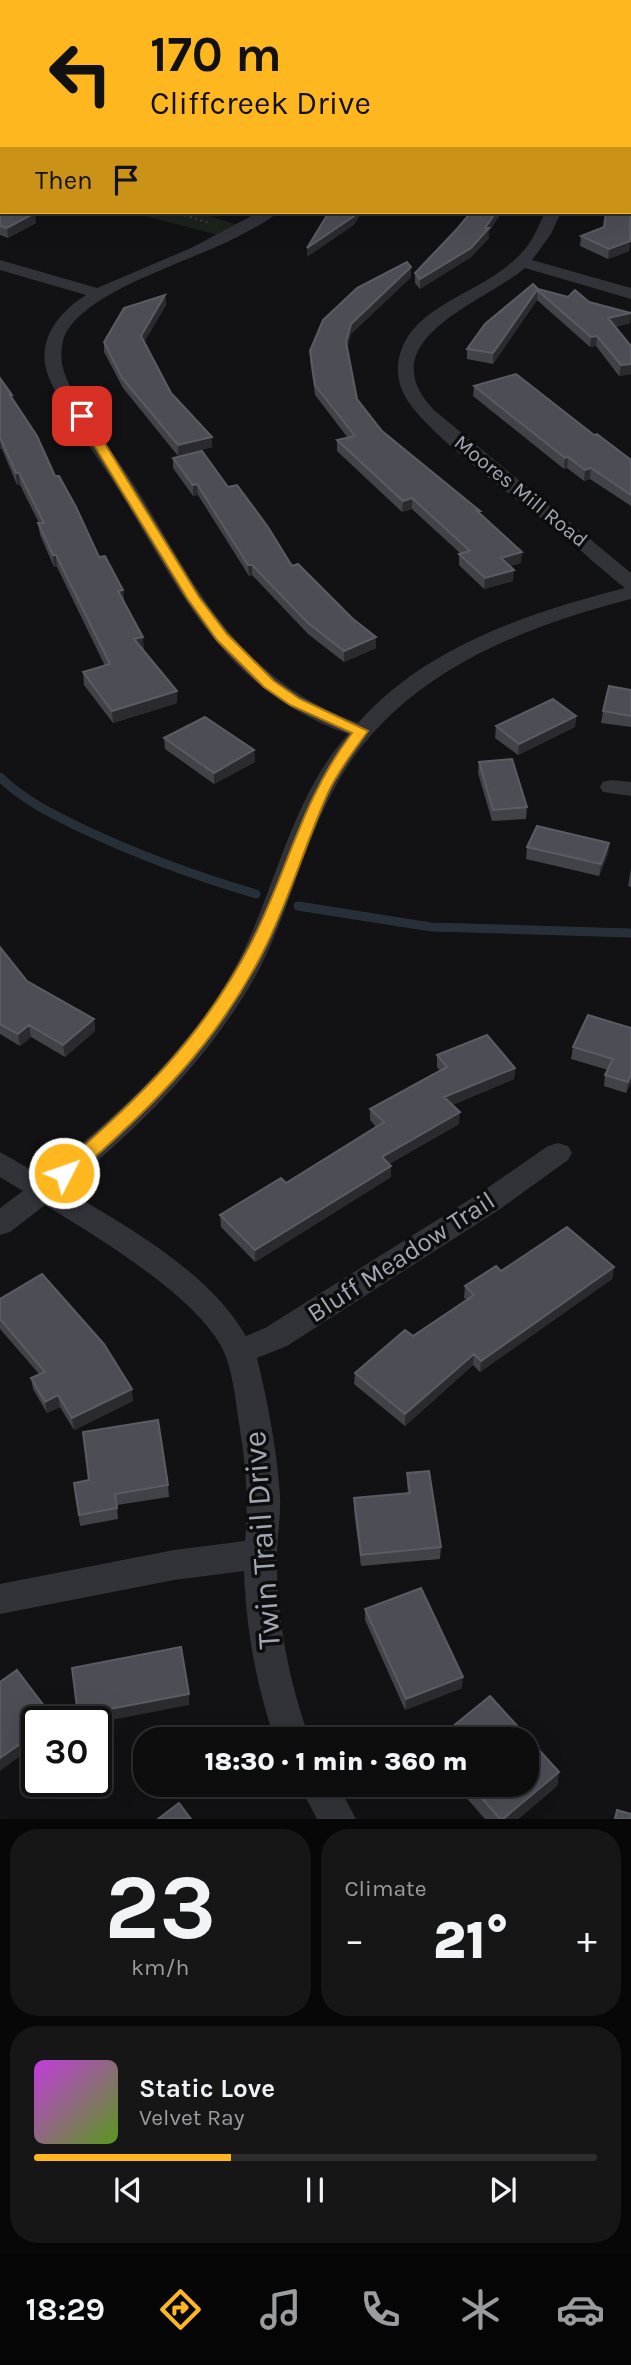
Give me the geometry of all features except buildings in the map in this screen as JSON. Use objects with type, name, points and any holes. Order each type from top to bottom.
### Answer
[{"type":"street","points":[[266,214],[237,231],[99,294],[80,307],[60,328],[55,339],[52,349],[54,368],[193,598],[222,637],[269,684],[295,702],[329,720],[361,731]]},
{"type":"street","name":"Moores Mill Road","points":[[552,214],[544,235],[523,263],[427,325],[415,339],[407,355],[406,370],[410,387],[424,409],[492,472],[577,536],[631,584]]},
{"type":"street","points":[[523,263],[601,282],[631,294]]},
{"type":"street","points":[[0,265],[99,294]]},
{"type":"street","points":[[0,1224],[128,1118],[193,1048],[230,997],[261,941],[321,793],[339,760],[384,707],[415,682],[462,653],[552,614],[631,593]]},
{"type":"street","name":"Bluff Meadow Trail","points":[[240,1352],[275,1337],[490,1200],[558,1153]]},
{"type":"street","name":"Twin Trail Drive","points":[[0,1163],[170,1274],[222,1324],[240,1352],[261,1453],[264,1512],[260,1554],[270,1662],[288,1727]]},
{"type":"street","points":[[0,1598],[174,1565],[260,1554]]},
{"type":"street","points":[[324,1797],[338,1819]]},
{"type":"path","points":[[181,214],[237,231]]},
{"type":"shaded area","points":[[138,214],[203,214],[238,225],[218,235]]},
{"type":"waterway","points":[[0,777],[38,806],[102,838],[167,864],[256,894]]},
{"type":"waterway","points":[[298,906],[431,927],[631,933]]},
{"type":"route","points":[[64,1173],[128,1118],[162,1084],[193,1048],[230,997],[261,941],[321,793],[339,760],[361,731],[329,720],[295,702],[269,684],[222,637],[193,598],[82,416]]}]
